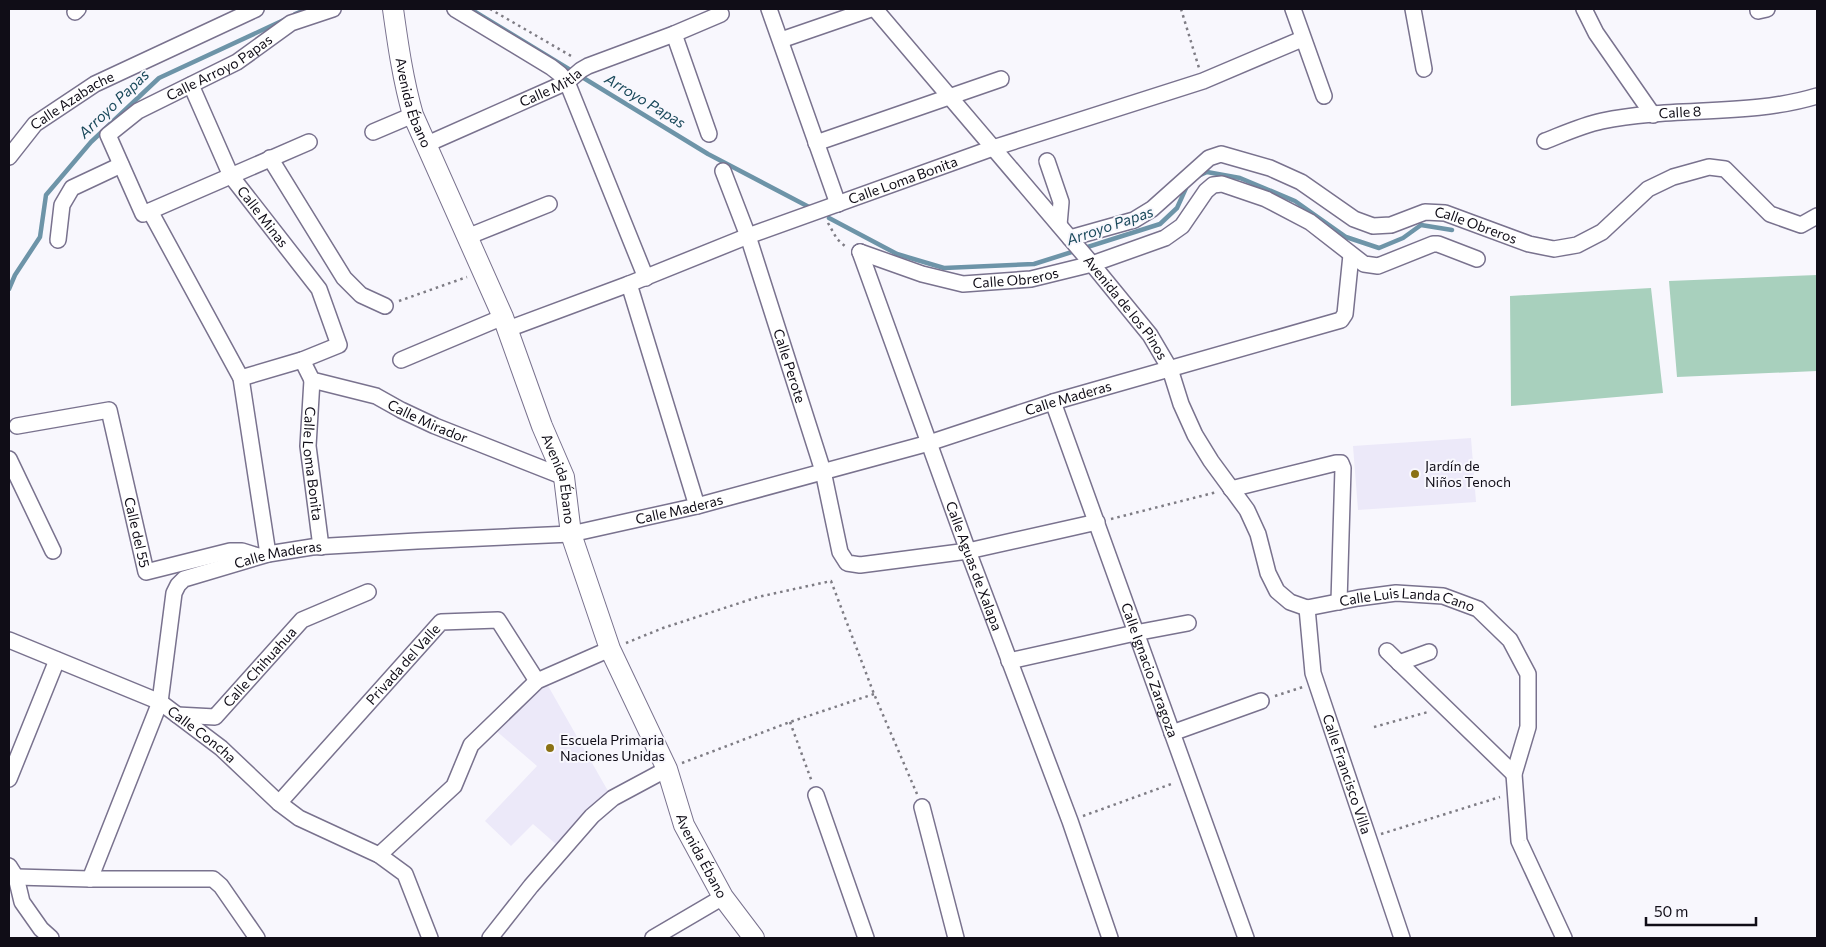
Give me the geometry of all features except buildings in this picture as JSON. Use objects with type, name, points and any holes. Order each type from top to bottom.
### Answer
[{"type":"main road","name":"Avenida Ébano","points":[[394,9],[402,72],[413,115],[505,323],[542,426],[564,477],[571,534],[610,650],[667,769],[684,825],[722,897],[754,938]]},
{"type":"street","name":"Calle Azabache","points":[[9,157],[36,124],[95,84],[223,15],[256,9]]},
{"type":"street","name":"Calle Arroyo Papas","points":[[121,165],[108,135],[138,111],[237,62],[290,23],[333,9]]},
{"type":"street","points":[[455,9],[551,67],[577,73],[646,278]]},
{"type":"street","points":[[769,9],[838,204]]},
{"type":"street","points":[[781,40],[873,9]]},
{"type":"street","name":"Avenida de los Pinos","points":[[873,9],[1059,225],[1150,335],[1170,368],[1195,435],[1247,510],[1258,534],[1268,573],[1277,591],[1290,602],[1307,608]]},
{"type":"street","points":[[1293,9],[1302,39],[1324,96]]},
{"type":"street","points":[[1413,9],[1424,69]]},
{"type":"street","points":[[1584,9],[1596,33],[1653,115]]},
{"type":"street","name":"Calle Mitla","points":[[425,144],[577,73],[721,14]]},
{"type":"street","points":[[674,34],[709,134]]},
{"type":"street","name":"Calle Loma Bonita","points":[[401,360],[505,323],[646,278],[748,236],[993,148],[1203,81],[1302,39]]},
{"type":"street","points":[[816,142],[1001,79]]},
{"type":"street","name":"Calle Minas","points":[[191,85],[231,176],[319,289],[339,345],[302,360]]},
{"type":"street","name":"Calle 8","points":[[1545,141],[1602,121],[1680,112],[1765,107],[1797,102],[1817,96]]},
{"type":"street","points":[[373,132],[413,115]]},
{"type":"street","points":[[147,212],[310,142]]},
{"type":"street","name":"Calle Obreros","points":[[1073,242],[1134,220],[1152,209],[1209,158],[1221,154],[1270,168],[1301,182],[1354,219],[1373,226],[1391,225],[1425,212],[1445,213],[1529,244],[1554,248],[1577,245],[1602,232],[1648,190],[1673,177],[1709,167],[1726,169],[1770,214],[1801,225],[1817,216]]},
{"type":"street","points":[[270,158],[344,278],[361,295],[385,306]]},
{"type":"street","points":[[1048,161],[1061,202],[1059,225]]},
{"type":"street","points":[[58,240],[62,205],[72,188],[121,165],[241,378],[263,555]]},
{"type":"street","name":"Calle Perote","points":[[723,171],[748,236],[823,471],[840,552],[848,563],[860,565],[968,551]]},
{"type":"street","name":"Calle Obreros","points":[[860,252],[922,274],[963,284],[1031,279],[1165,238],[1182,226],[1206,191],[1213,186],[1222,184],[1266,199],[1310,222],[1364,264],[1378,266],[1433,244],[1438,244],[1477,259]]},
{"type":"street","points":[[467,237],[549,204]]},
{"type":"street","name":"Calle Aguas de Xalapa","points":[[860,252],[968,551],[1070,821],[1110,938]]},
{"type":"street","name":"Calle Maderas","points":[[160,702],[174,593],[184,579],[263,555],[321,547],[571,534],[697,506],[929,443],[1053,402],[1341,320],[1345,314],[1351,255]]},
{"type":"street","points":[[629,284],[697,506]]},
{"type":"street","points":[[241,378],[302,360],[312,380]]},
{"type":"street","name":"Calle Loma Bonita","points":[[312,380],[308,446],[321,547]]},
{"type":"street","name":"Calle Mirador","points":[[312,380],[376,396],[435,426],[564,477]]},
{"type":"street","name":"Calle Ignacio Zaragoza","points":[[1053,402],[1246,938]]},
{"type":"street","name":"Calle del 55","points":[[17,426],[109,410],[146,572],[230,551],[263,555]]},
{"type":"street","points":[[9,459],[52,551]]},
{"type":"street","points":[[1231,489],[1341,463],[1343,468],[1339,602]]},
{"type":"street","points":[[968,551],[1097,522]]},
{"type":"street","name":"Calle Chihuahua","points":[[177,715],[215,718],[302,620],[368,592]]},
{"type":"street","name":"Calle Luis Landa Cano","points":[[1307,608],[1396,593],[1443,596],[1478,609],[1510,640],[1528,674],[1528,727],[1514,774],[1514,792],[1520,841],[1564,938]]},
{"type":"street","name":"Calle Francisco Villa","points":[[1307,608],[1313,673],[1402,938]]},
{"type":"street","name":"Privada del Valle","points":[[279,803],[441,622],[498,620],[537,681]]},
{"type":"street","points":[[1009,661],[1188,623]]},
{"type":"street","name":"Calle Concha","points":[[9,640],[160,702],[221,748],[279,803],[299,818],[379,855],[405,874],[430,938]]},
{"type":"street","points":[[379,855],[454,786],[471,745],[537,681],[610,650]]},
{"type":"street","points":[[1387,651],[1514,774]]},
{"type":"street","points":[[1399,663],[1429,652]]},
{"type":"street","points":[[9,779],[58,660]]},
{"type":"street","points":[[1172,733],[1261,701]]},
{"type":"street","points":[[90,879],[160,702]]},
{"type":"street","points":[[490,938],[531,886],[592,816],[613,798],[667,769]]},
{"type":"street","points":[[816,796],[866,938]]},
{"type":"street","points":[[922,807],[956,938]]},
{"type":"street","points":[[51,938],[41,929],[22,902],[12,872],[90,879],[213,879],[221,886],[257,938]]},
{"type":"street","points":[[653,938],[722,897]]},
{"type":"path","points":[[490,9],[577,73]]},
{"type":"path","points":[[1181,9],[1203,81]]},
{"type":"path","points":[[815,212],[830,224],[837,239],[848,249],[860,252]]},
{"type":"path","points":[[385,306],[482,271]]},
{"type":"path","points":[[1097,522],[1231,489]]},
{"type":"path","points":[[610,650],[663,628],[758,597],[831,581],[874,694],[922,807]]},
{"type":"path","points":[[1261,701],[1316,682]]},
{"type":"path","points":[[667,769],[790,722],[874,694]]},
{"type":"path","points":[[1374,727],[1444,707]]},
{"type":"path","points":[[790,722],[816,796]]},
{"type":"path","points":[[1070,821],[1188,778]]},
{"type":"path","points":[[1368,838],[1514,792]]},
{"type":"shaded area","name":"Jardín de Niños Tenoch","points":[[1471,438],[1476,502],[1358,510],[1353,446]]},
{"type":"shaded area","name":"Escuela Primaria Naciones Unidas","points":[[547,684],[608,791],[557,845],[533,824],[511,846],[485,821],[537,766],[494,729]]},
{"type":"green space","points":[[1817,275],[1817,371],[1677,377],[1669,281]]},
{"type":"green space","points":[[1651,288],[1663,393],[1511,406],[1510,296]]},
{"type":"waterway","name":"Arroyo Papas","points":[[295,14],[307,9]]},
{"type":"waterway","name":"Arroyo Papas","points":[[472,10],[708,154],[809,207]]},
{"type":"waterway","name":"Arroyo Papas","points":[[9,289],[15,275],[40,237],[46,195],[91,142],[159,78],[286,19]]},
{"type":"waterway","name":"Arroyo Papas","points":[[1198,176],[1207,172],[1240,178],[1295,201],[1346,237],[1379,248],[1403,238],[1421,225],[1452,230]]},
{"type":"waterway","name":"Arroyo Papas","points":[[829,218],[897,254],[944,268],[1034,264],[1160,224],[1177,208],[1186,188]]},
{"type":"place","name":"Jardín de Niños Tenoch","points":[[1415,474]]},
{"type":"place","name":"Escuela Primaria Naciones Unidas","points":[[550,748]]}]
